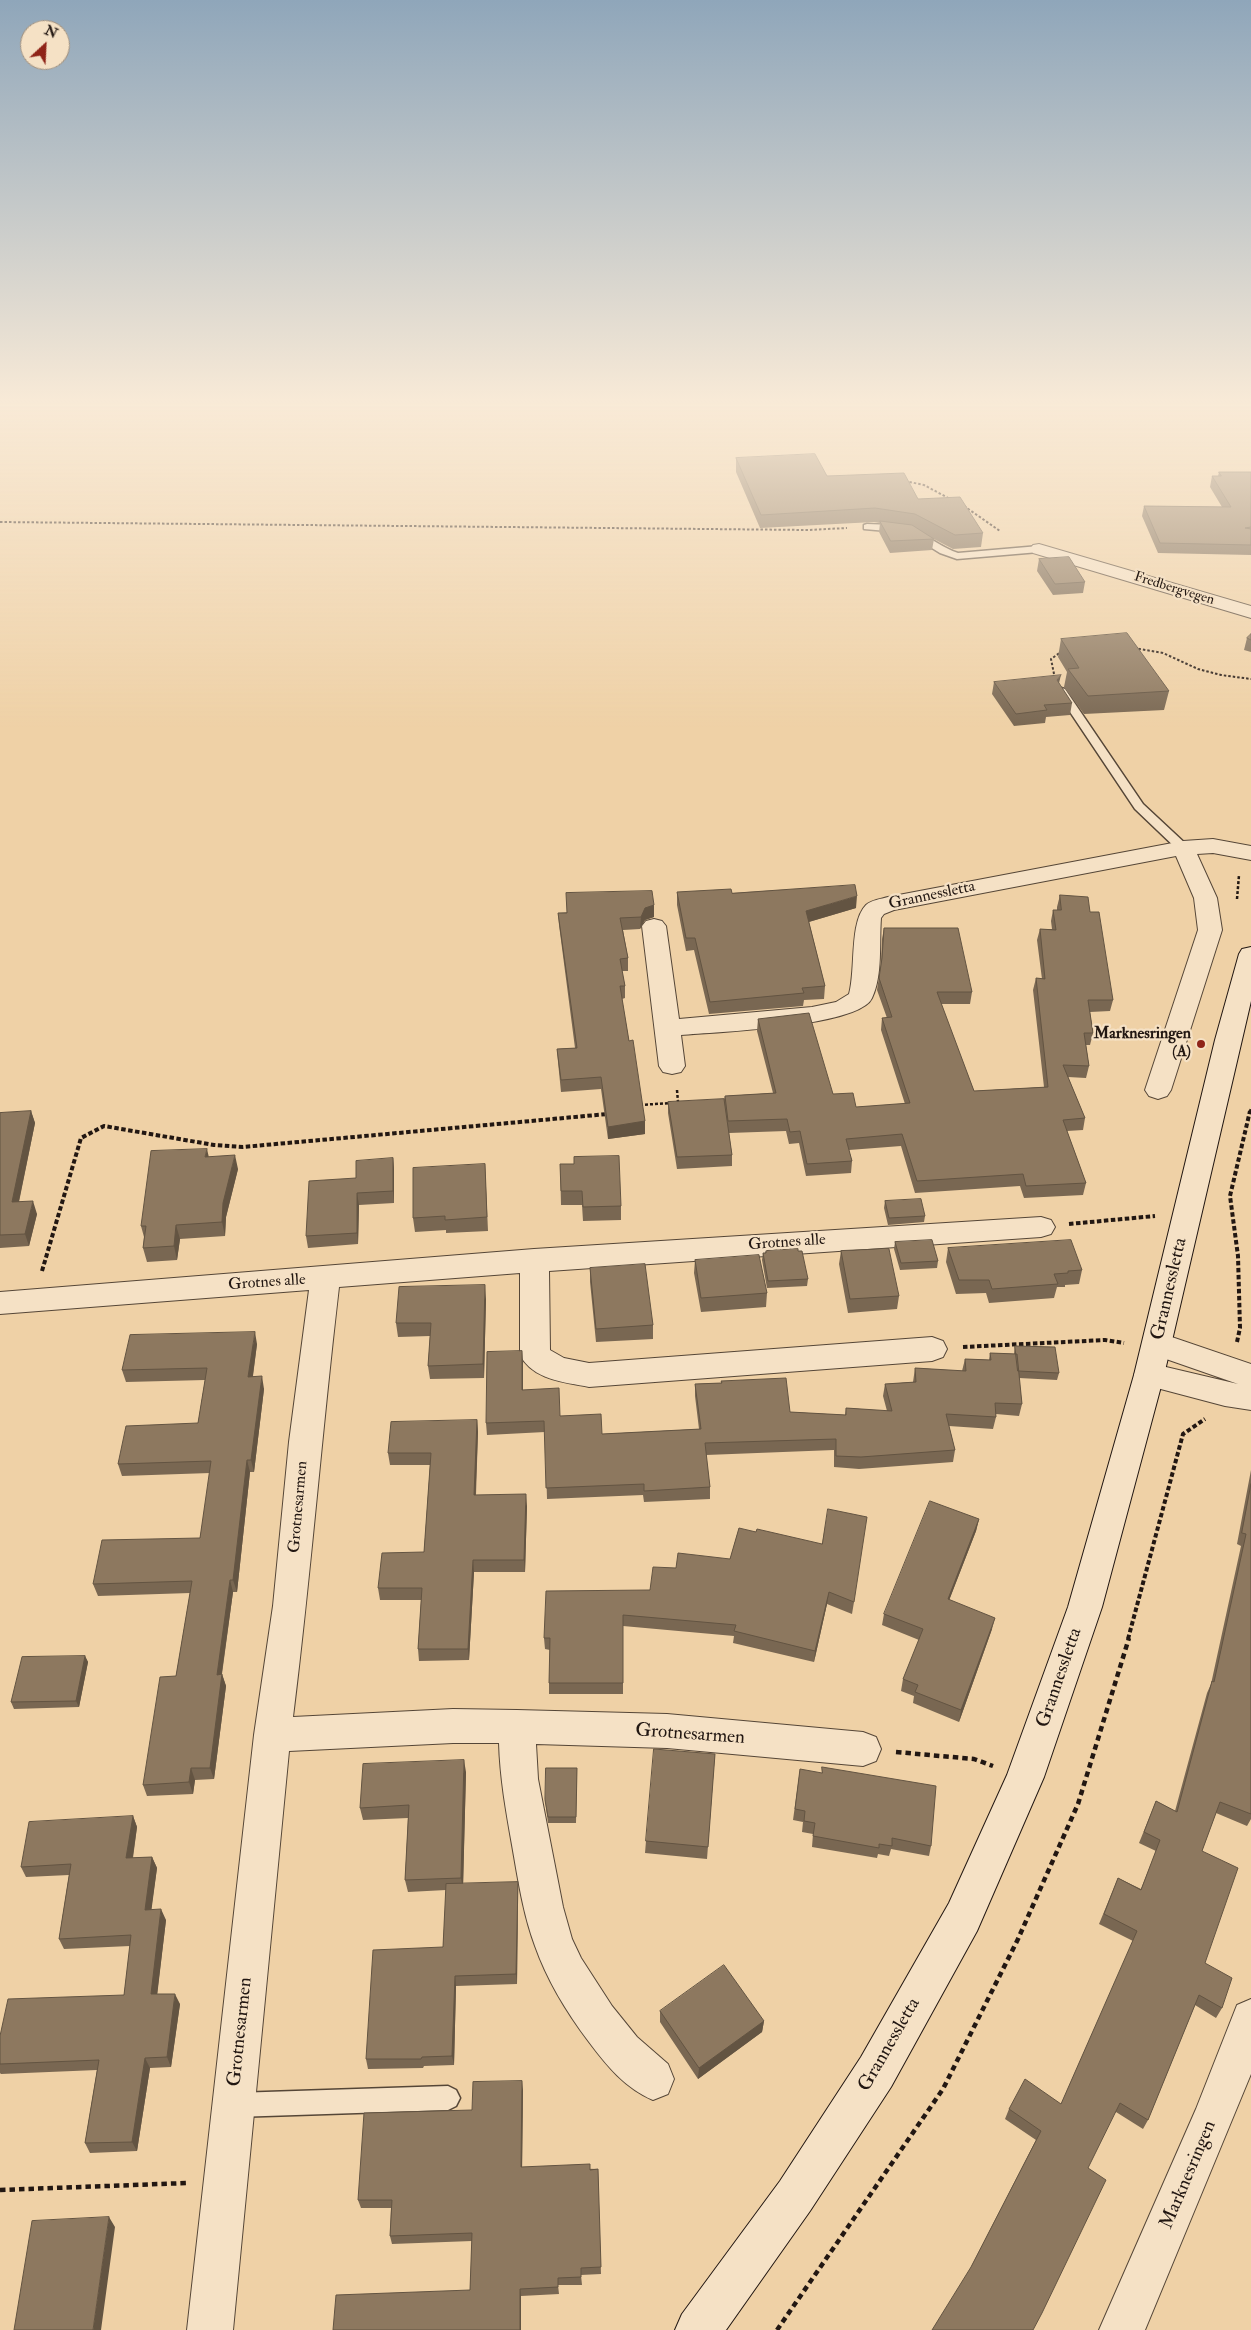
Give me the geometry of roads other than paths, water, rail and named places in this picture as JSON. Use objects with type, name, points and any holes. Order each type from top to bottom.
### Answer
[{"type":"street","name":"Fredbergvegen","points":[[1039,549],[1251,612]]},
{"type":"street","name":"Grannessletta","points":[[667,1028],[812,1015],[844,1008],[860,998],[865,981],[869,918],[875,909],[888,904],[1184,848],[1213,846],[1245,862]]},
{"type":"street","points":[[1158,1090],[1210,930],[1210,919],[1200,885],[1184,848]]},
{"type":"street","points":[[654,926],[672,1066]]},
{"type":"street","name":"Grannessletta","points":[[698,2330],[795,2196],[876,2072],[963,1917],[1025,1777],[1085,1607],[1144,1354],[1251,954]]},
{"type":"street","name":"Grotnes alle","points":[[0,1303],[325,1279],[534,1260],[1041,1227]]},
{"type":"street","points":[[534,1260],[535,1355],[556,1370],[589,1376],[932,1349]]},
{"type":"street","name":"Grotnesarmen","points":[[210,2330],[272,1734],[290,1606],[305,1442],[325,1279]]},
{"type":"street","points":[[1144,1354],[1251,1376]]},
{"type":"street","points":[[1144,1354],[1224,1394],[1251,1398]]},
{"type":"street","name":"Grotnesarmen","points":[[272,1734],[453,1726],[517,1727],[667,1732],[863,1749]]},
{"type":"street","points":[[517,1727],[519,1779],[543,1907],[554,1945],[567,1972],[598,2020],[622,2052],[653,2079]]},
{"type":"street","name":"Marknesringen","points":[[1122,2330],[1214,2116],[1251,2019]]},
{"type":"lane","points":[[866,527],[898,529],[914,533],[943,551],[957,556],[1039,549]]},
{"type":"lane","points":[[1061,691],[1090,731],[1139,806],[1184,848]]},
{"type":"lane","points":[[233,2105],[448,2098]]},
{"type":"place","name":"Marknesringen (A)","points":[[1201,1044]]}]
